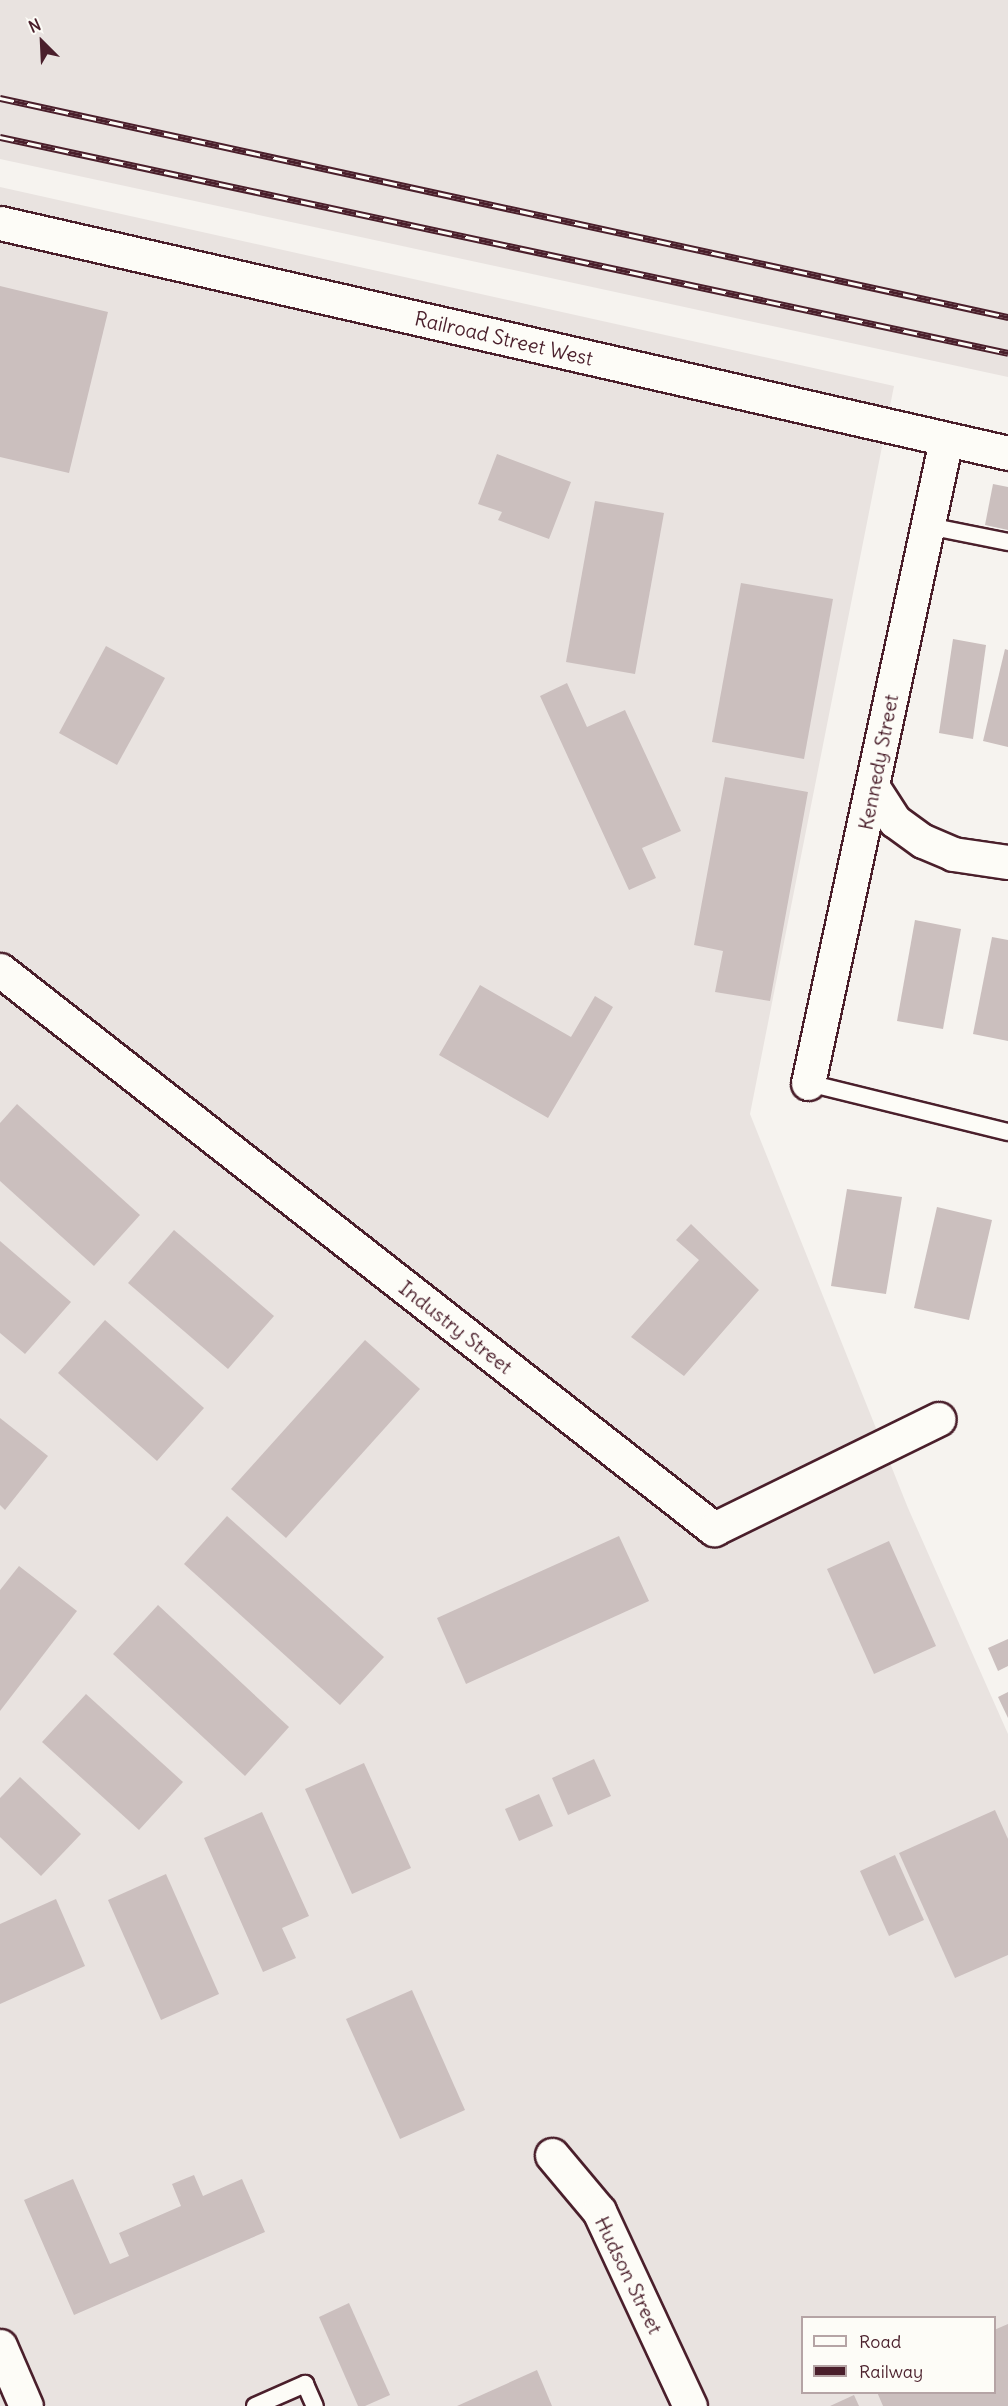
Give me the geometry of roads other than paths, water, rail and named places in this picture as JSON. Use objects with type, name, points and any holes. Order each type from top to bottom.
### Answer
[{"type":"street","name":"Railroad Street West","points":[[0,223],[1008,453]]},
{"type":"street","name":"Kennedy Street","points":[[808,1083],[874,789],[946,440]]},
{"type":"street","points":[[874,789],[895,821],[923,841],[953,854],[1008,862]]},
{"type":"street","name":"Industry Street","points":[[0,970],[714,1529],[939,1419]]},
{"type":"street","name":"Hudson Street","points":[[552,2155],[599,2211],[690,2406]]},
{"type":"street","points":[[0,2346],[26,2406]]},
{"type":"lane","points":[[928,526],[1008,542]]},
{"type":"lane","points":[[808,1083],[1008,1132]]},
{"type":"lane","points":[[255,2406],[305,2384],[315,2406]]},
{"type":"railway","points":[[0,98],[1008,317]]},
{"type":"railway","points":[[0,137],[1008,353]]}]
